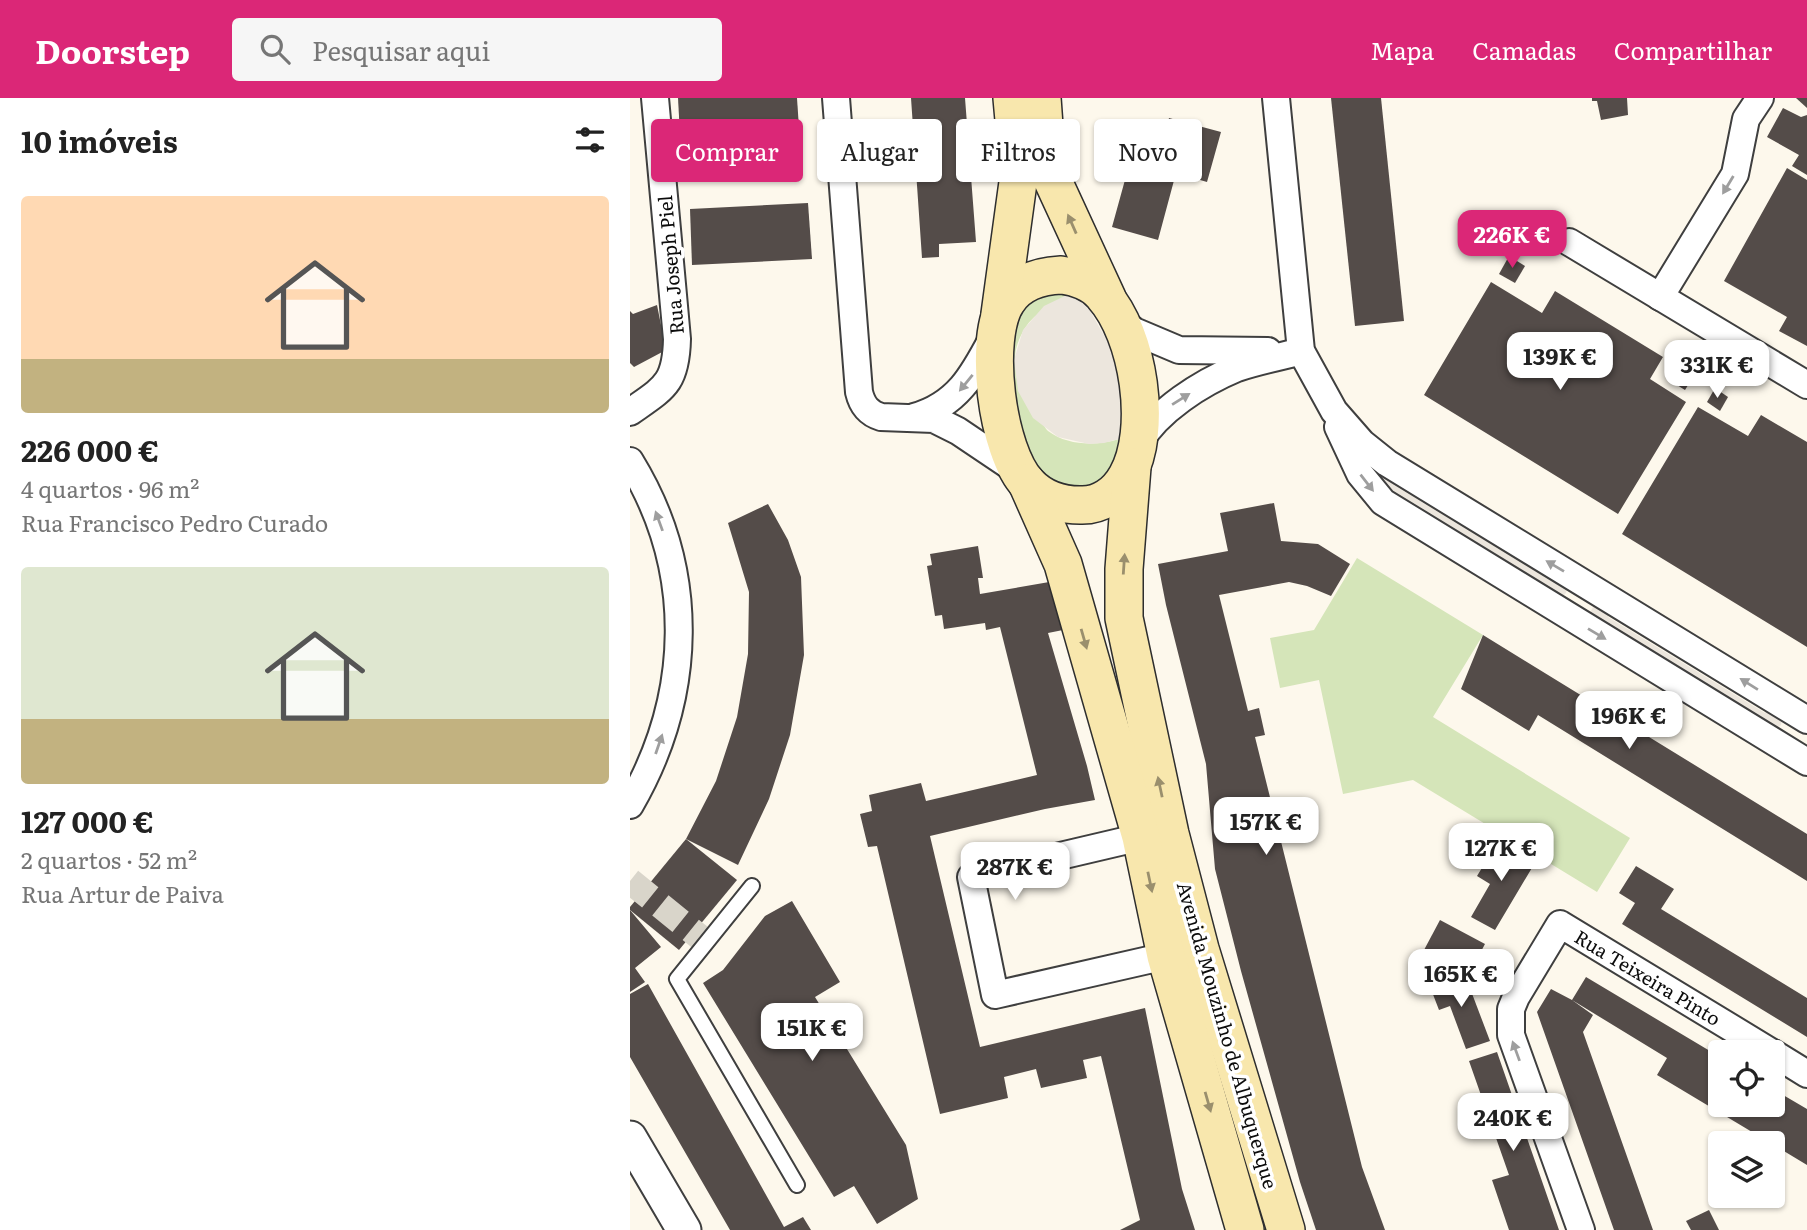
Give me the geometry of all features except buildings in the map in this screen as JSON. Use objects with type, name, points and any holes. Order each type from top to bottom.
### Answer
[{"type":"main road","points":[[1012,98],[1019,175],[995,361],[998,412],[1002,431],[1023,477],[1049,500],[1065,505],[1087,506],[1105,500],[1115,491],[1134,458],[1140,395],[1137,372],[1126,333],[1047,168],[1042,98]]},
{"type":"main road","points":[[999,321],[1013,293],[1042,276],[1074,277],[1103,295],[1115,313]]},
{"type":"main road","name":"Avenida Mouzinho de Albuquerque","points":[[1134,458],[1124,569],[1124,618],[1156,835],[1245,1230]]},
{"type":"main road","name":"Avenida Mouzinho de Albuquerque","points":[[1023,477],[1063,564],[1156,835]]},
{"type":"main road","name":"Avenida Mouzinho de Albuquerque","points":[[1183,952],[1286,1230]]},
{"type":"street","name":"Rua Joseph Piel","points":[[630,412],[665,388],[677,360],[655,98]]},
{"type":"street","points":[[836,98],[860,397],[868,410],[881,417],[914,417],[943,423],[1023,477]]},
{"type":"street","points":[[1276,98],[1301,351],[1327,400],[1360,474],[1383,502],[1807,762]]},
{"type":"street","points":[[1660,297],[1735,174],[1746,119],[1760,98]]},
{"type":"street","points":[[1569,242],[1807,386]]},
{"type":"street","points":[[1115,313],[1134,331],[1179,350],[1301,351]]},
{"type":"street","points":[[914,417],[935,408],[962,389],[981,361],[999,321]]},
{"type":"street","points":[[1134,458],[1149,426],[1182,398],[1237,369],[1301,351]]},
{"type":"street","points":[[1327,400],[1362,443],[1387,463],[1807,720]]},
{"type":"street","points":[[630,461],[654,508],[666,540],[675,580],[679,620],[677,674],[667,719],[656,755],[630,806]]},
{"type":"street","points":[[1569,616],[1588,586]]},
{"type":"street","points":[[1156,835],[971,877],[995,995],[1183,952]]},
{"type":"street","name":"Rua Teixeira Pinto","points":[[1581,1230],[1511,1035],[1511,1009],[1516,997],[1560,924],[1752,1040]]},
{"type":"street","name":"Rua Teixeira Pinto","points":[[1785,1060],[1807,1074]]},
{"type":"street","points":[[630,1138],[684,1230]]},
{"type":"lane","points":[[752,886],[677,979],[797,1185]]},
{"type":"green space","points":[[1037,293],[1071,293],[1034,317],[1025,328],[1017,346],[1016,363],[1040,418],[1048,431],[1064,440],[1092,444],[1119,439],[1115,462],[1104,483],[1071,493],[1042,474],[1026,447],[1007,385],[1016,321],[1028,300]]},
{"type":"green space","points":[[1357,558],[1483,635],[1433,717],[1630,838],[1597,892],[1413,780],[1343,794],[1319,680],[1280,688],[1270,638],[1314,630]]},
{"type":"shaded area","points":[[1071,293],[1089,309],[1113,351],[1118,366],[1123,415],[1119,439],[1089,444],[1058,437],[1033,418],[1018,391],[1014,360],[1023,330],[1044,306]]},
{"type":"shaded area","points":[[1382,470],[1397,477],[1394,485],[1551,581],[1555,574],[1567,588],[1566,593],[1562,597],[1544,593],[1548,586],[1391,489],[1386,496],[1373,477]]},
{"type":"shaded area","points":[[1595,604],[1612,609],[1608,617],[1765,713],[1770,706],[1782,719],[1781,725],[1776,729],[1758,724],[1762,717],[1606,621],[1601,627],[1589,614]]},
{"type":"tunnel","points":[[630,881],[707,943]]}]
